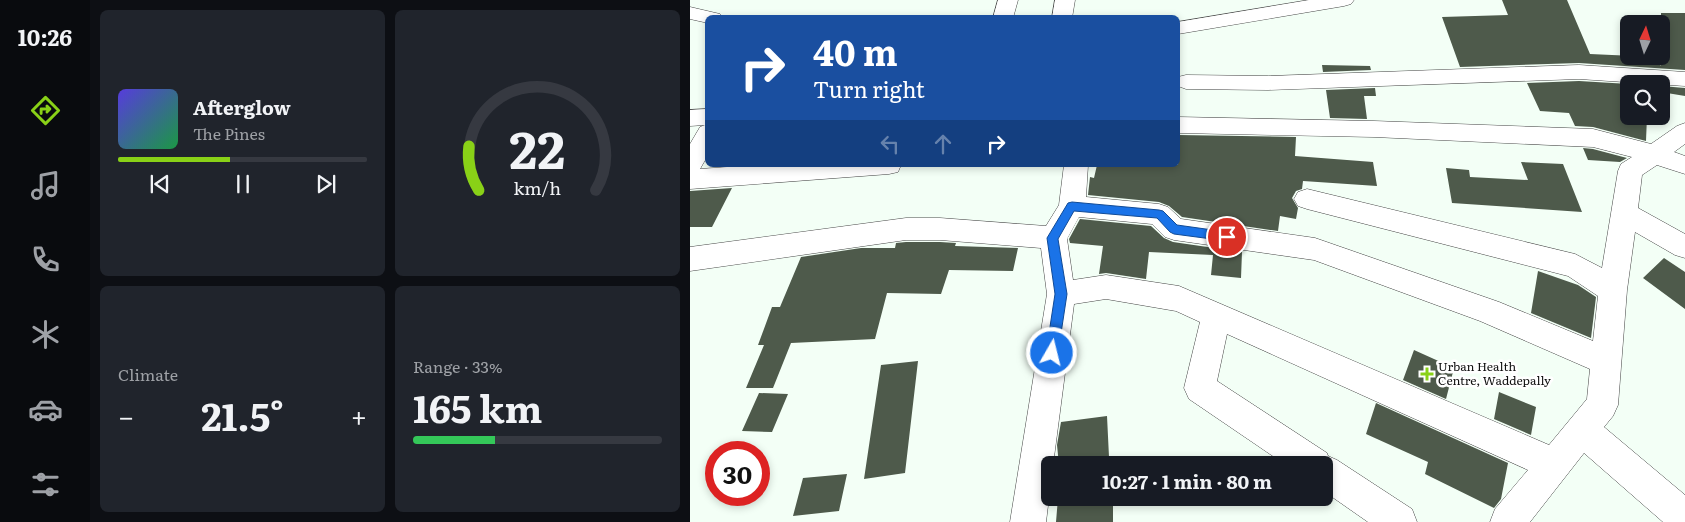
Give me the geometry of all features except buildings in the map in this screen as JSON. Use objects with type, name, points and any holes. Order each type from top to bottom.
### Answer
[{"type":"street","points":[[1004,15],[1008,0]]},
{"type":"street","points":[[1062,15],[1065,0]]},
{"type":"street","points":[[1180,28],[1344,0]]},
{"type":"street","points":[[690,13],[705,16]]},
{"type":"street","points":[[1186,82],[1268,83],[1579,72],[1685,79]]},
{"type":"street","points":[[690,118],[705,117]]},
{"type":"street","points":[[1180,124],[1374,129],[1593,138],[1653,154],[1685,165]]},
{"type":"street","points":[[1508,522],[1602,405],[1613,290],[1630,171],[1685,132]]},
{"type":"street","points":[[690,165],[705,138]]},
{"type":"street","points":[[690,179],[861,167]]},
{"type":"street","points":[[1028,522],[1061,294],[1053,238],[1072,206],[1076,167]]},
{"type":"street","points":[[1307,199],[1575,266],[1613,290]]},
{"type":"street","points":[[1072,206],[1159,214],[1174,229],[1315,249],[1489,311],[1607,362]]},
{"type":"street","points":[[1624,213],[1685,247]]},
{"type":"street","points":[[690,259],[906,229],[940,229],[1053,238]]},
{"type":"street","points":[[1061,294],[1106,287],[1179,299],[1554,464]]},
{"type":"street","points":[[1216,315],[1200,388],[1302,456]]},
{"type":"street","points":[[1582,430],[1685,518]]},
{"type":"street","points":[[1333,477],[1399,522]]},
{"type":"place","name":"Urban Health Centre, Waddepally","points":[[1427,374]]},
{"type":"route","points":[[1052,353],[1061,294],[1053,238],[1072,206],[1159,214],[1174,229],[1227,237]]}]
